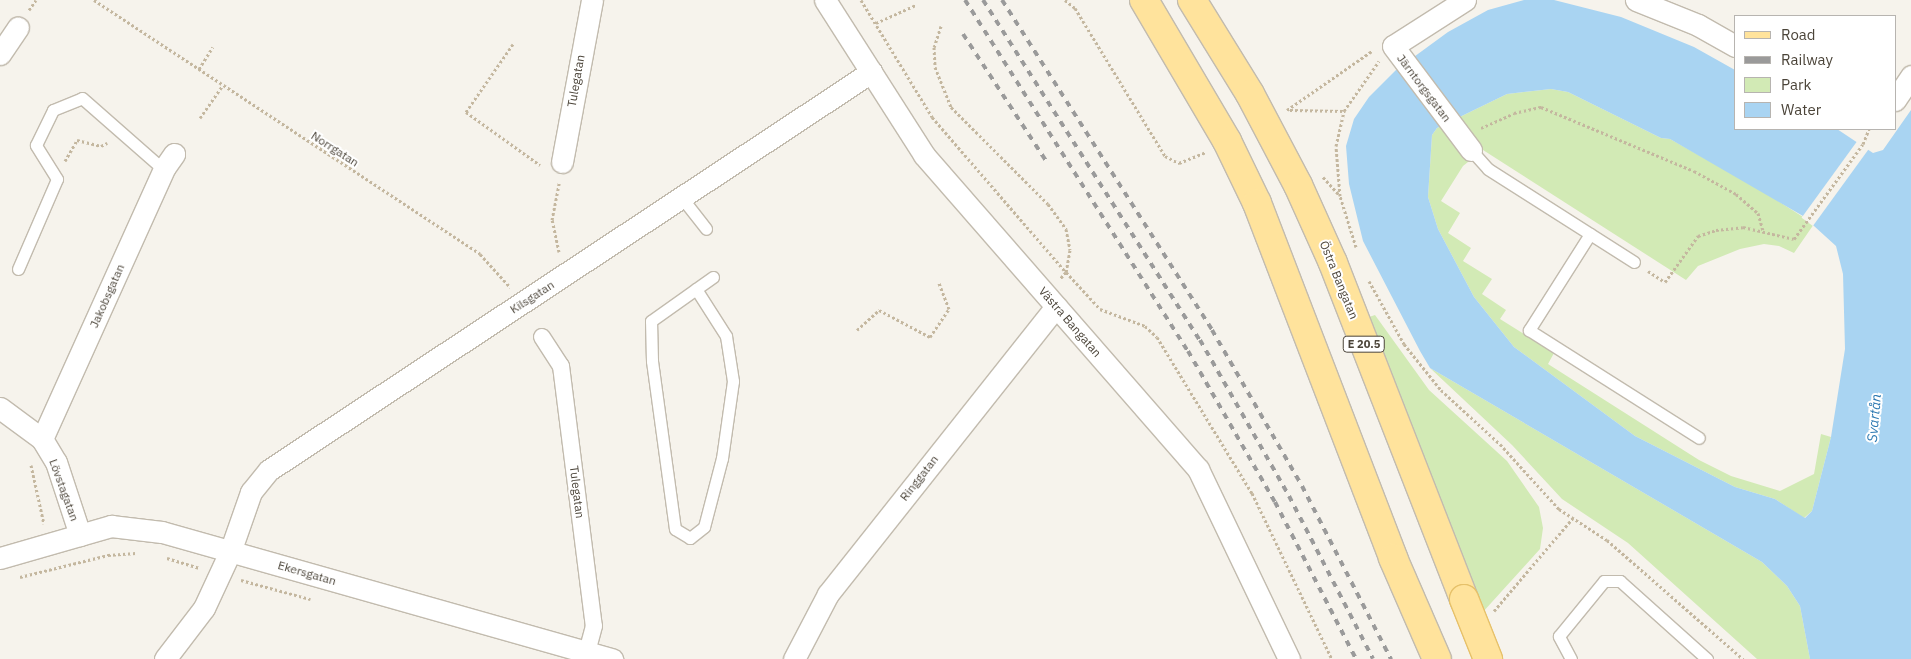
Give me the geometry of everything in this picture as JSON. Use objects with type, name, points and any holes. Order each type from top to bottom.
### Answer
[{"type":"main road","points":[[1144,0],[1227,141],[1278,253],[1393,558],[1432,648]]},
{"type":"main road","name":"Östra Bangatan","points":[[1192,0],[1250,94],[1333,262],[1488,659]]},
{"type":"street","name":"Tulegatan","points":[[561,170],[592,0]]},
{"type":"street","name":"Västra Bangatan","points":[[825,0],[924,155],[1198,469],[1289,659]]},
{"type":"street","name":"Järntorgsgatan","points":[[1464,0],[1398,54],[1471,150]]},
{"type":"street","points":[[1636,0],[1698,25],[1734,45]]},
{"type":"street","points":[[0,54],[18,27]]},
{"type":"street","name":"Kilsgatan","points":[[165,659],[204,608],[230,552],[251,492],[270,470],[871,72]]},
{"type":"street","points":[[1896,98],[1911,76]]},
{"type":"street","name":"Jakobsgatan","points":[[42,439],[169,162]]},
{"type":"street","name":"Ringgatan","points":[[794,659],[828,594],[1056,306]]},
{"type":"street","name":"Tulegatan","points":[[542,337],[561,366],[594,626],[587,656]]},
{"type":"street","name":"Lövstagatan","points":[[0,408],[42,439],[56,462],[80,535]]},
{"type":"street","name":"Ekersgatan","points":[[0,558],[111,526],[162,532],[587,656],[612,659]]},
{"type":"lane","points":[[18,269],[57,179],[36,144],[53,110],[82,98],[123,134],[169,162]]},
{"type":"lane","points":[[1471,150],[1488,169],[1634,262]]},
{"type":"lane","points":[[682,198],[706,229]]},
{"type":"lane","points":[[1590,234],[1529,330],[1700,438]]},
{"type":"lane","points":[[696,289],[726,336],[733,381],[722,458],[704,527],[690,538],[675,529],[652,360],[651,321],[696,289],[713,277]]},
{"type":"lane","points":[[1571,659],[1559,636],[1604,581],[1620,581],[1707,659]]},
{"type":"path","name":"Norrgatan","points":[[94,0],[480,254],[503,275],[521,304]]},
{"type":"path","points":[[861,0],[932,117],[1066,272],[1100,309],[1145,326],[1157,337],[1252,492],[1332,659]]},
{"type":"path","points":[[1065,0],[1075,8],[1172,162],[1187,162],[1227,141]]},
{"type":"path","points":[[876,22],[916,5]]},
{"type":"path","points":[[941,26],[934,47],[935,66],[951,107],[1048,204],[1066,229],[1070,250],[1066,272]]},
{"type":"path","points":[[513,44],[466,112],[561,170],[552,220],[556,248],[570,271]]},
{"type":"path","points":[[199,69],[213,47]]},
{"type":"path","points":[[1344,111],[1288,110],[1372,52],[1398,54]]},
{"type":"path","points":[[1357,250],[1346,223],[1337,178],[1336,146],[1344,111],[1362,80],[1398,54]]},
{"type":"path","points":[[200,118],[223,85]]},
{"type":"path","points":[[1471,150],[1472,136],[1481,128],[1514,113],[1541,107],[1711,180],[1736,194],[1758,213],[1763,230]]},
{"type":"path","points":[[1634,262],[1665,282],[1698,236],[1716,230],[1763,230],[1794,239],[1806,226],[1863,144],[1869,130]]},
{"type":"path","points":[[57,179],[77,140],[101,146],[123,134]]},
{"type":"path","points":[[1368,278],[1404,344],[1430,380],[1513,458],[1551,501],[1607,540],[1743,659]]},
{"type":"path","points":[[857,330],[879,310],[930,337],[950,308],[939,283]]},
{"type":"path","points":[[30,462],[54,569]]},
{"type":"path","points":[[1491,614],[1573,518]]},
{"type":"path","points":[[18,578],[108,555],[144,554]]},
{"type":"path","points":[[161,557],[192,566]]},
{"type":"green space","points":[[1551,89],[1568,92],[1661,138],[1670,139],[1756,187],[1814,224],[1794,253],[1779,246],[1764,244],[1740,249],[1698,266],[1686,280],[1483,150],[1463,166],[1441,201],[1460,213],[1448,233],[1471,248],[1463,261],[1492,279],[1482,294],[1506,310],[1500,319],[1554,353],[1548,364],[1699,460],[1731,476],[1780,491],[1814,474],[1821,434],[1831,437],[1812,511],[1804,518],[1775,499],[1735,487],[1635,436],[1514,347],[1474,297],[1438,229],[1428,197],[1432,135],[1437,128],[1507,94]]},
{"type":"green space","points":[[1375,315],[1429,390],[1507,461],[1539,507],[1543,528],[1540,549],[1482,613],[1366,318]]},
{"type":"green space","points":[[1430,368],[1762,562],[1787,586],[1800,606],[1810,659],[1757,659],[1628,543],[1562,499],[1512,445]]},
{"type":"water","name":"Svartån","points":[[1524,0],[1554,0],[1621,17],[1694,47],[1734,69],[1734,130],[1838,130],[1873,153],[1883,150],[1911,110],[1911,659],[1810,659],[1800,606],[1787,586],[1762,562],[1430,368],[1363,241],[1349,184],[1346,146],[1354,119],[1369,97],[1396,70],[1448,32],[1488,10]],"holes":[[[1551,89],[1568,92],[1661,138],[1670,139],[1803,216],[1836,246],[1843,274],[1845,349],[1831,437],[1812,511],[1805,518],[1775,499],[1735,487],[1635,436],[1514,347],[1474,297],[1438,229],[1428,197],[1432,135],[1437,128],[1507,94]]]},
{"type":"pier","points":[[1858,140],[1869,148],[1813,226],[1802,218]]},
{"type":"railway","points":[[965,0],[1188,351],[1275,502],[1356,659]]},
{"type":"railway","points":[[983,0],[1200,340],[1289,496],[1373,659]]},
{"type":"railway","points":[[1002,0],[1212,330],[1302,486],[1391,659]]},
{"type":"railway","points":[[963,34],[1048,164]]}]
